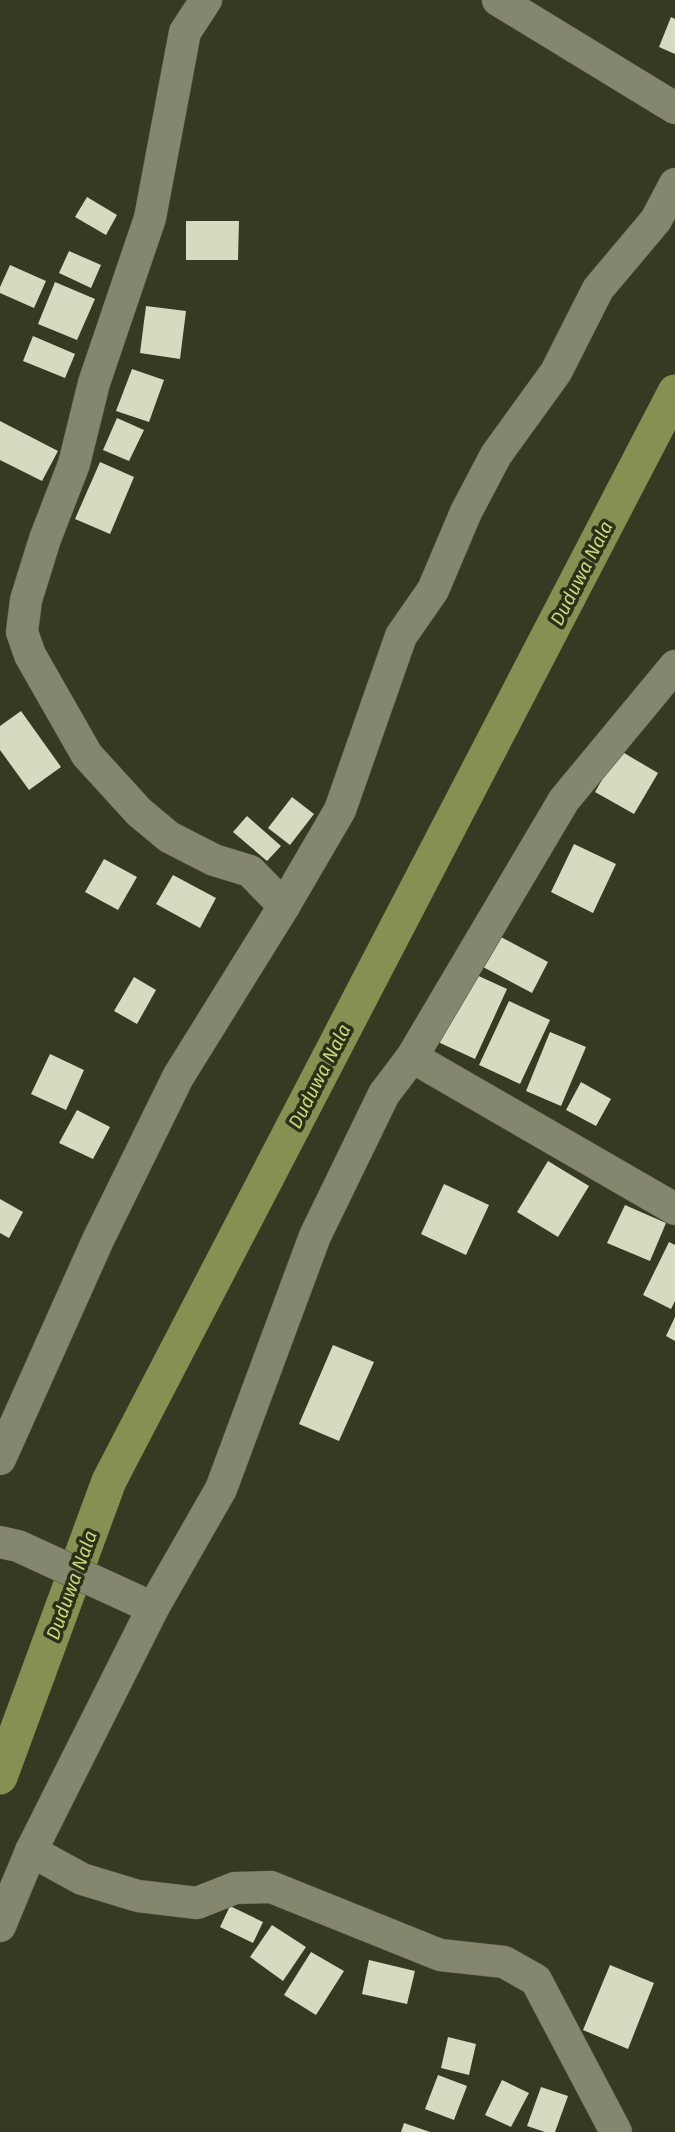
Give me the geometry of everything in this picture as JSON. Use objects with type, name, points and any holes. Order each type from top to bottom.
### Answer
[{"type":"street","points":[[206,0],[185,32],[150,218],[94,383],[74,464],[45,539],[26,600],[22,632],[30,655],[87,755],[139,812],[169,837],[214,860],[250,871],[284,906]]},
{"type":"street","points":[[498,0],[675,108]]},
{"type":"street","points":[[0,1459],[98,1240],[178,1077],[340,810],[401,636],[433,590],[466,512],[496,455],[556,372],[598,289],[656,220],[675,184]]},
{"type":"street","points":[[0,1926],[31,1851],[153,1608],[221,1489],[315,1236],[384,1094],[412,1057],[564,800],[675,666]]},
{"type":"street","points":[[412,1057],[675,1209]]},
{"type":"street","points":[[9,1544],[153,1608]]},
{"type":"street","points":[[31,1851],[82,1879],[138,1896],[197,1903],[235,1888],[271,1887],[440,1955],[504,1962],[536,1980],[616,2132]]},
{"type":"building","points":[[671,17],[675,19],[675,54],[659,47]]},
{"type":"building","points":[[87,197],[117,215],[106,235],[75,217]]},
{"type":"building","points":[[186,221],[239,221],[238,260],[186,260]]},
{"type":"building","points":[[69,251],[101,265],[91,288],[59,273]]},
{"type":"building","points":[[10,265],[46,281],[34,308],[0,293]]},
{"type":"building","points":[[55,282],[95,299],[77,340],[38,324]]},
{"type":"building","points":[[146,306],[186,311],[180,359],[140,353]]},
{"type":"building","points":[[33,336],[75,354],[65,378],[23,361]]},
{"type":"building","points":[[132,369],[164,380],[149,422],[116,411]]},
{"type":"building","points":[[117,418],[144,430],[129,461],[103,450]]},
{"type":"building","points":[[0,421],[58,451],[42,481],[0,460]]},
{"type":"building","points":[[100,462],[134,477],[110,534],[75,519]]},
{"type":"building","points":[[21,711],[61,767],[29,790],[0,750],[0,726]]},
{"type":"building","points":[[619,750],[658,773],[634,814],[595,792]]},
{"type":"building","points":[[292,797],[314,814],[290,845],[268,828]]},
{"type":"building","points":[[247,816],[281,846],[267,861],[233,832]]},
{"type":"building","points":[[574,844],[616,864],[593,913],[551,892]]},
{"type":"building","points":[[104,859],[137,877],[118,910],[85,892]]},
{"type":"building","points":[[173,875],[216,898],[200,928],[156,904]]},
{"type":"building","points":[[499,936],[548,962],[532,993],[483,967]]},
{"type":"building","points":[[470,972],[507,989],[475,1059],[438,1042]]},
{"type":"building","points":[[134,977],[156,990],[137,1024],[114,1011]]},
{"type":"building","points":[[509,1001],[550,1020],[520,1084],[479,1065]]},
{"type":"building","points":[[550,1032],[586,1047],[561,1106],[526,1091]]},
{"type":"building","points":[[50,1054],[84,1070],[66,1110],[31,1094]]},
{"type":"building","points":[[581,1082],[611,1099],[596,1126],[566,1110]]},
{"type":"building","points":[[77,1110],[110,1127],[93,1159],[59,1143]]},
{"type":"building","points":[[548,1161],[589,1186],[558,1237],[517,1212]]},
{"type":"building","points":[[444,1184],[489,1205],[466,1255],[421,1234]]},
{"type":"building","points":[[0,1199],[23,1212],[9,1238],[0,1233]]},
{"type":"building","points":[[625,1205],[666,1223],[650,1261],[607,1243]]},
{"type":"building","points":[[669,1242],[675,1245],[675,1301],[671,1309],[643,1295]]},
{"type":"building","points":[[675,1317],[675,1341],[666,1336]]},
{"type":"building","points":[[333,1345],[374,1362],[339,1441],[299,1424]]},
{"type":"building","points":[[230,1906],[263,1922],[253,1943],[220,1927]]},
{"type":"building","points":[[272,1925],[306,1947],[283,1981],[250,1957]]},
{"type":"building","points":[[311,1952],[344,1971],[316,2015],[284,1995]]},
{"type":"building","points":[[369,1960],[415,1971],[407,2004],[362,1994]]},
{"type":"building","points":[[610,1965],[654,1983],[628,2049],[583,2030]]},
{"type":"building","points":[[448,2037],[476,2044],[469,2075],[441,2068]]},
{"type":"building","points":[[438,2075],[467,2086],[454,2120],[425,2109]]},
{"type":"building","points":[[502,2080],[529,2093],[511,2127],[485,2115]]},
{"type":"building","points":[[541,2087],[568,2096],[555,2132],[527,2126]]},
{"type":"building","points":[[404,2123],[430,2132],[401,2132]]},
{"type":"waterway","name":"Duduwa Nala","points":[[0,1777],[109,1481],[675,392]]}]
